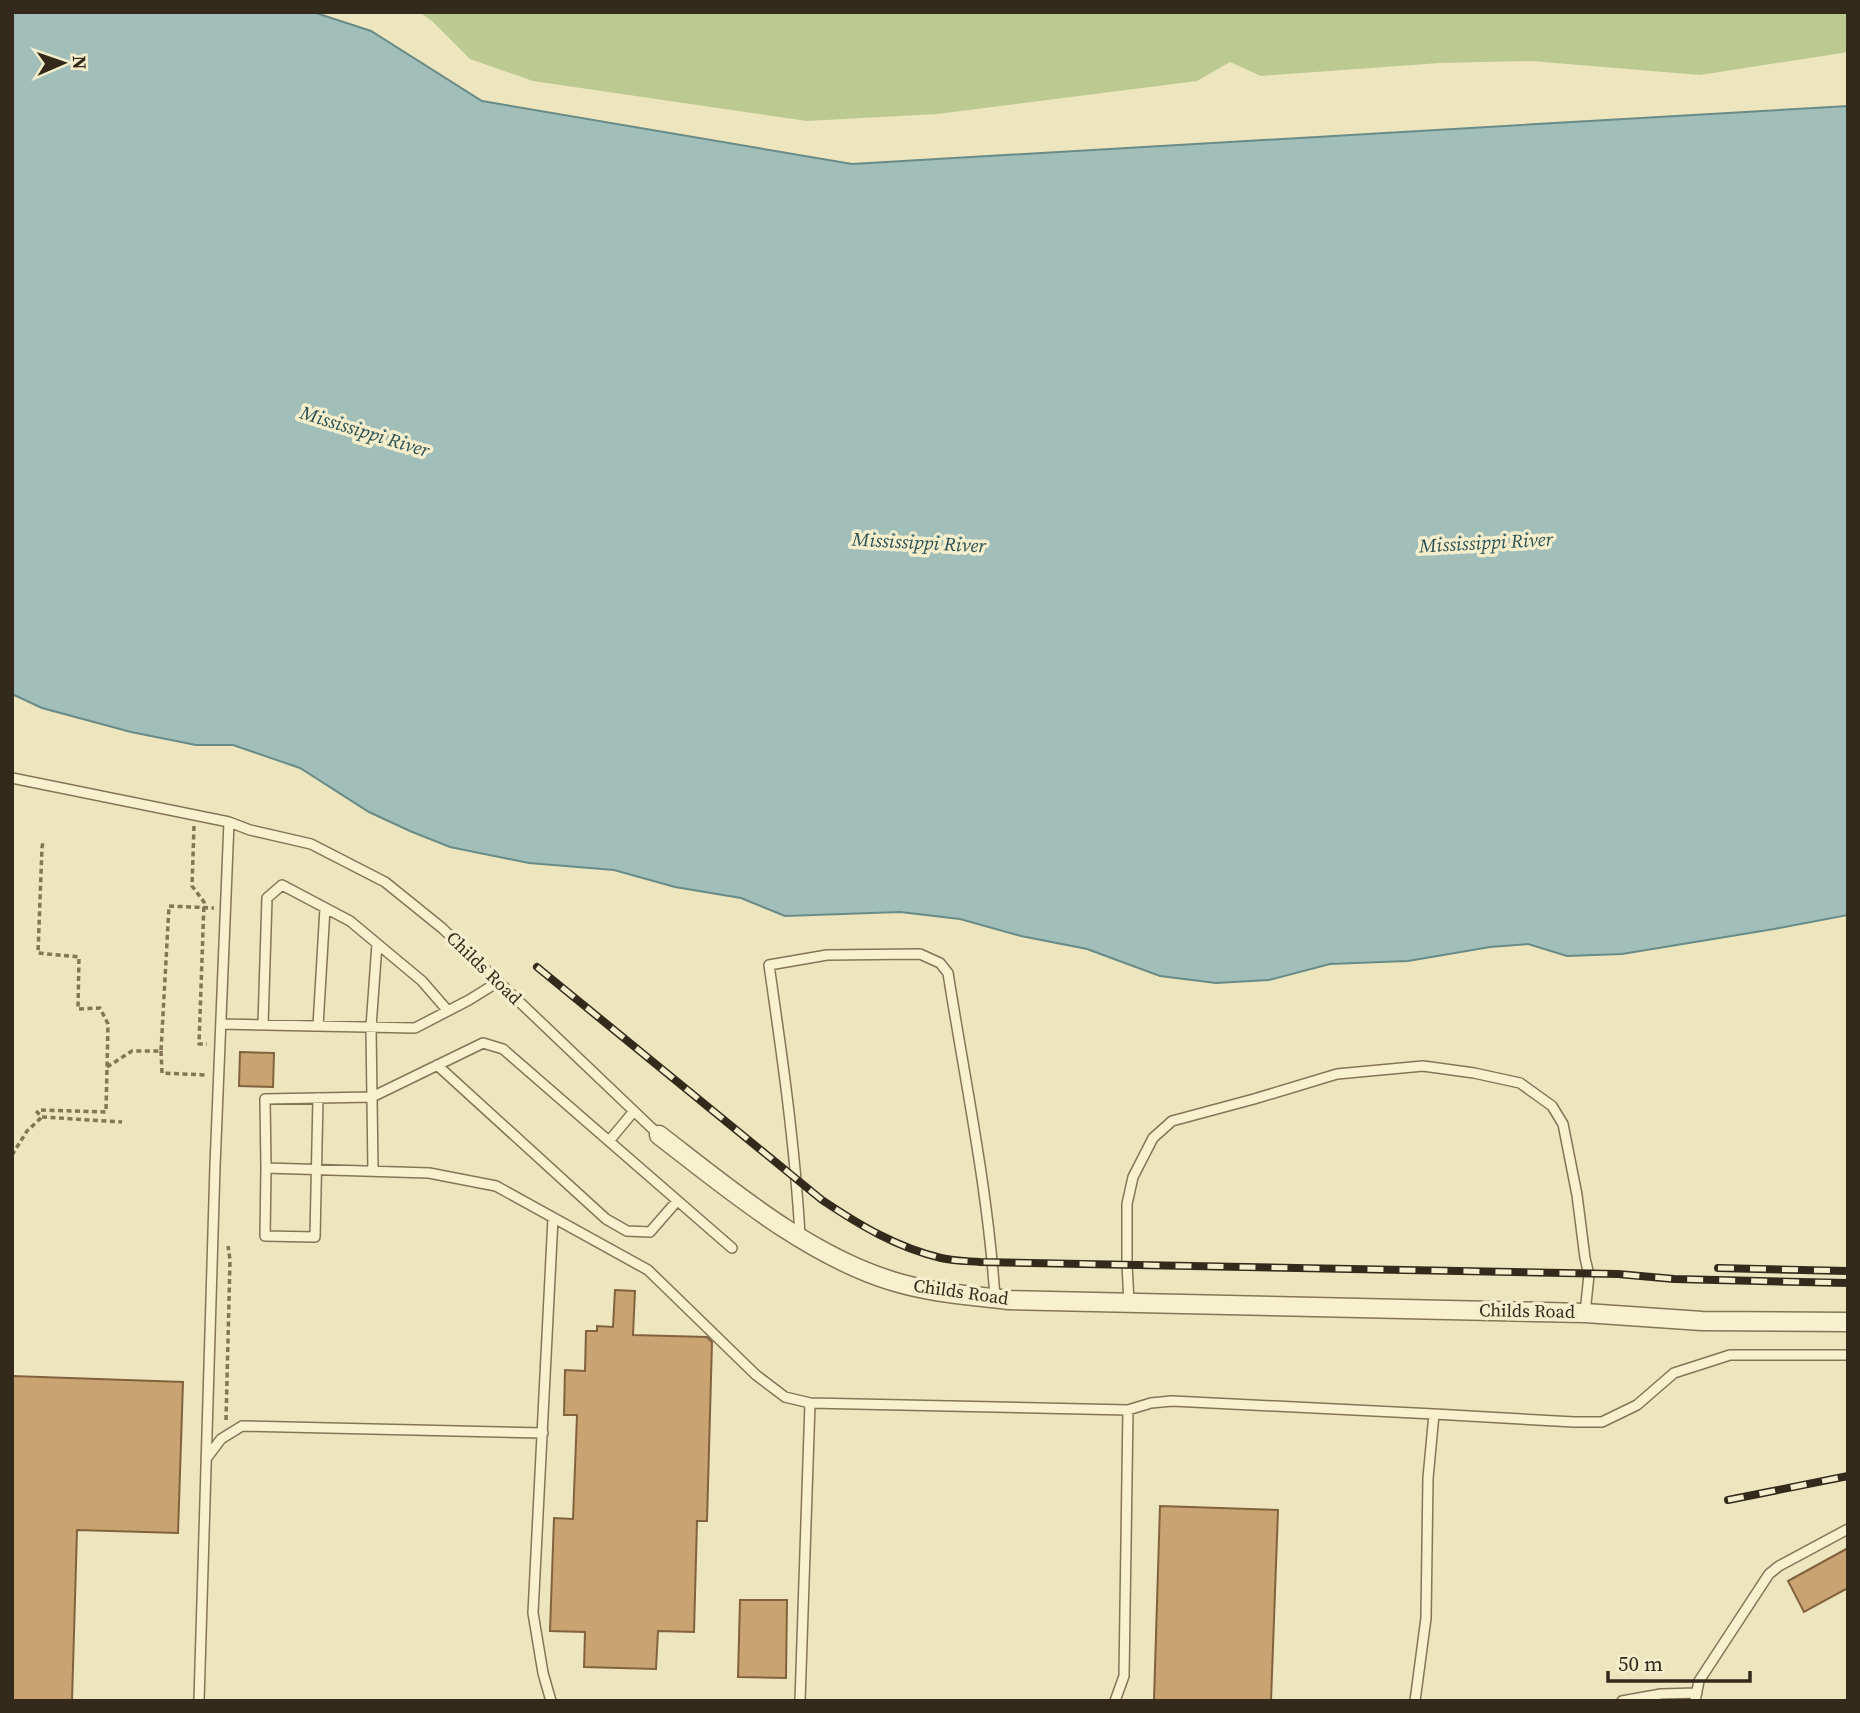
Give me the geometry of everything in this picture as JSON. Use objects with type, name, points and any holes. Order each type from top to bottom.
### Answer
[{"type":"street","name":"Childs Road","points":[[659,1135],[739,1197],[800,1237],[852,1265],[893,1282],[939,1292],[995,1298],[1129,1303],[1586,1312],[1702,1321],[1848,1322]]},
{"type":"lane","name":"Childs Road","points":[[12,778],[229,822],[250,830],[311,844],[384,882],[442,928],[659,1135]]},
{"type":"lane","points":[[199,1701],[229,822]]},
{"type":"lane","points":[[263,1025],[267,898],[282,886],[350,921],[422,981],[448,1011]]},
{"type":"lane","points":[[318,1026],[325,908]]},
{"type":"lane","points":[[373,1171],[371,1027],[377,944]]},
{"type":"lane","points":[[800,1237],[797,1179],[769,965],[827,955],[920,954],[940,962],[948,973],[993,1262],[995,1298]]},
{"type":"lane","points":[[221,1024],[415,1028],[498,982]]},
{"type":"lane","points":[[318,1098],[315,1237],[265,1236],[265,1098],[372,1097],[483,1043],[503,1049],[732,1248]]},
{"type":"lane","points":[[437,1065],[606,1219],[627,1231],[650,1232],[677,1200]]},
{"type":"lane","points":[[1129,1303],[1127,1204],[1133,1178],[1153,1138],[1172,1121],[1337,1074],[1423,1066],[1520,1083],[1552,1106],[1563,1124],[1577,1195],[1589,1275],[1586,1312]]},
{"type":"lane","points":[[609,1141],[634,1111]]},
{"type":"lane","points":[[267,1168],[429,1172],[496,1186],[648,1269],[756,1375],[785,1396],[810,1403],[1128,1410],[1151,1403],[1172,1401],[1602,1422],[1637,1405],[1674,1373],[1730,1355],[1848,1355]]},
{"type":"lane","points":[[551,1701],[543,1673],[533,1613],[553,1218]]},
{"type":"lane","points":[[800,1701],[810,1403]]},
{"type":"lane","points":[[1115,1701],[1124,1676],[1128,1410]]},
{"type":"lane","points":[[1415,1701],[1426,1618],[1428,1478],[1434,1414]]},
{"type":"lane","points":[[206,1459],[221,1440],[243,1426],[543,1433]]},
{"type":"lane","points":[[1622,1701],[1661,1693],[1696,1697],[1699,1681],[1769,1574],[1848,1529]]},
{"type":"path","points":[[195,815],[192,886],[202,899],[204,908],[199,1044],[220,1044]]},
{"type":"path","points":[[42,1117],[39,1110],[106,1112],[108,1024],[100,1009],[78,1009],[79,957],[38,953],[43,843]]},
{"type":"path","points":[[107,1067],[132,1051],[161,1051],[169,906],[204,908]]},
{"type":"path","points":[[12,1155],[27,1131],[42,1117],[122,1122]]},
{"type":"green space","points":[[419,12],[1848,12],[1848,52],[1700,75],[1531,61],[1440,63],[1261,76],[1230,62],[1197,81],[937,114],[807,121],[533,81],[470,59],[432,21]]},
{"type":"water","name":"Mississippi River","points":[[12,12],[313,12],[371,31],[482,101],[852,164],[1848,106],[1848,915],[1622,954],[1567,956],[1528,944],[1490,947],[1408,961],[1330,964],[1269,980],[1216,983],[1160,976],[1087,949],[1021,936],[960,919],[900,912],[785,916],[741,898],[675,887],[614,870],[529,863],[450,847],[369,812],[300,768],[233,745],[196,745],[131,732],[42,708],[12,694]]},
{"type":"building","points":[[240,1052],[274,1053],[273,1087],[239,1086]]},
{"type":"building","points":[[615,1290],[635,1291],[633,1335],[707,1337],[712,1342],[707,1521],[697,1521],[694,1632],[658,1631],[656,1669],[584,1667],[585,1632],[550,1631],[554,1518],[573,1519],[577,1415],[564,1415],[565,1370],[585,1371],[586,1331],[597,1331],[597,1326],[613,1327]]},
{"type":"building","points":[[12,1376],[183,1382],[178,1533],[77,1530],[72,1701],[12,1701]]},
{"type":"building","points":[[1160,1506],[1278,1510],[1271,1701],[1154,1700]]},
{"type":"building","points":[[1848,1548],[1848,1588],[1804,1612],[1788,1581]]},
{"type":"building","points":[[740,1600],[787,1600],[786,1678],[738,1677]]},
{"type":"railway","points":[[537,967],[822,1200],[879,1235],[941,1258],[980,1262],[1618,1274],[1674,1279],[1848,1283]]},
{"type":"railway","points":[[1718,1268],[1848,1271]]},
{"type":"railway","points":[[1728,1500],[1848,1476]]}]
